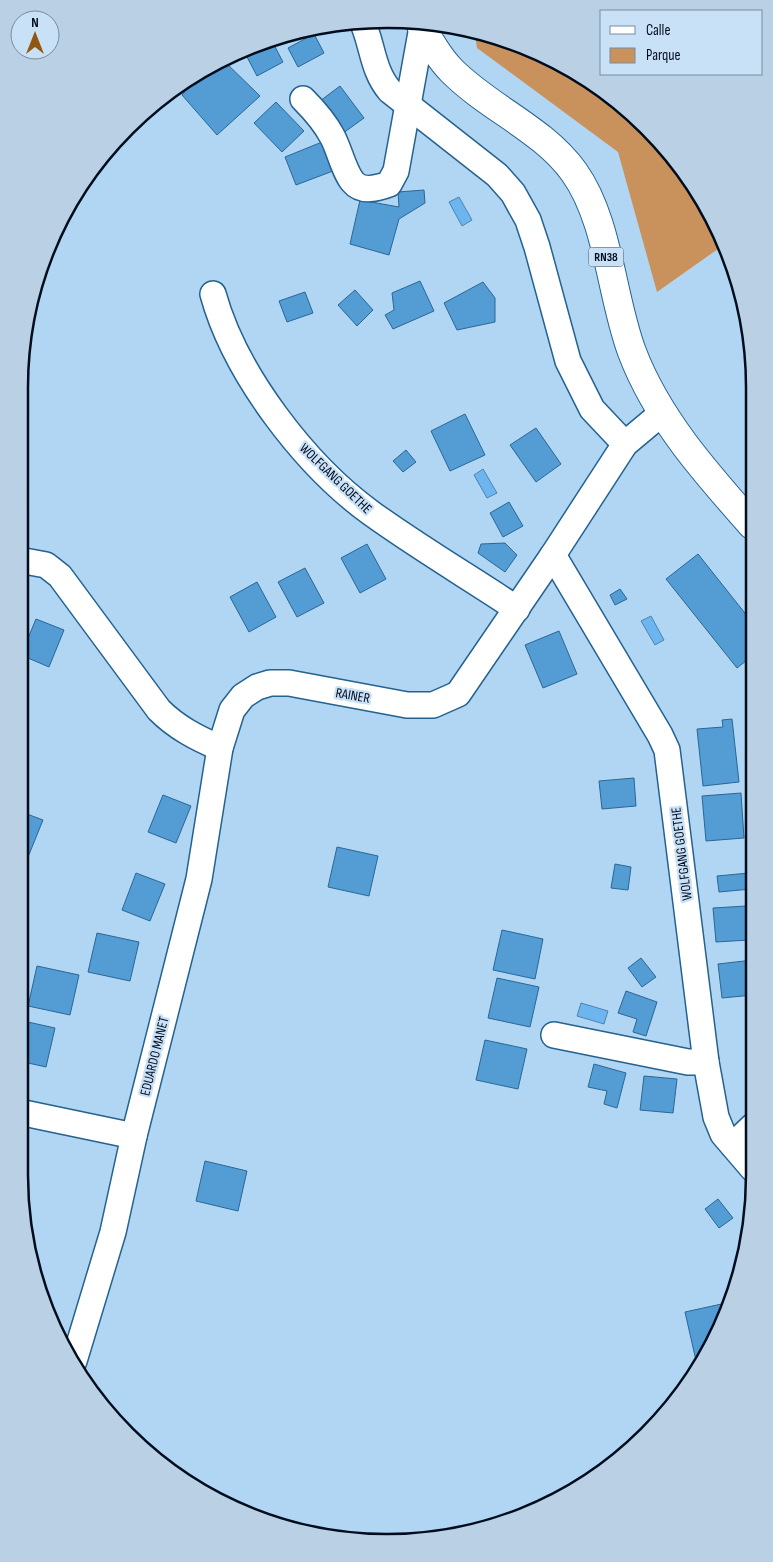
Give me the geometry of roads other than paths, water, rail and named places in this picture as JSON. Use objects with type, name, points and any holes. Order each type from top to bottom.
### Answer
[{"type":"main road","name":"RN38","points":[[424,30],[437,53],[451,70],[492,104],[545,141],[575,173],[594,215],[632,352],[662,413],[696,459],[746,518]]},
{"type":"street","points":[[364,28],[381,80],[390,91],[497,175],[513,193],[528,220],[537,247],[568,361],[592,409],[624,444]]},
{"type":"street","points":[[303,99],[318,114],[332,135],[352,182],[362,188],[376,189],[389,184],[396,171],[420,29]]},
{"type":"street","name":"WOLFGANG GOETHE","points":[[214,294],[230,340],[243,366],[270,406],[304,449],[370,512],[517,609]]},
{"type":"street","name":"RAINER","points":[[220,748],[232,710],[243,696],[257,687],[270,683],[289,683],[407,705],[433,705],[458,694],[554,555],[624,444],[662,413]]},
{"type":"street","name":"WOLFGANG GOETHE","points":[[554,555],[660,734],[667,750],[706,1062],[716,1118],[723,1134],[746,1161]]},
{"type":"street","points":[[28,562],[46,565],[60,576],[159,710],[172,723],[191,735],[220,748]]},
{"type":"street","name":"EDUARDO MANET","points":[[76,1355],[105,1264],[134,1136],[199,879],[220,748]]},
{"type":"street","points":[[554,1035],[688,1062],[706,1062]]},
{"type":"street","points":[[28,1114],[134,1136]]},
{"type":"street","points":[[733,1145],[746,1133]]},
{"type":"water","points":[[459,197],[472,220],[462,226],[449,202]]},
{"type":"water","points":[[483,469],[497,493],[487,498],[474,475]]},
{"type":"water","points":[[651,616],[664,640],[655,645],[641,621]]},
{"type":"water","points":[[581,1003],[608,1011],[604,1024],[577,1016]]}]
